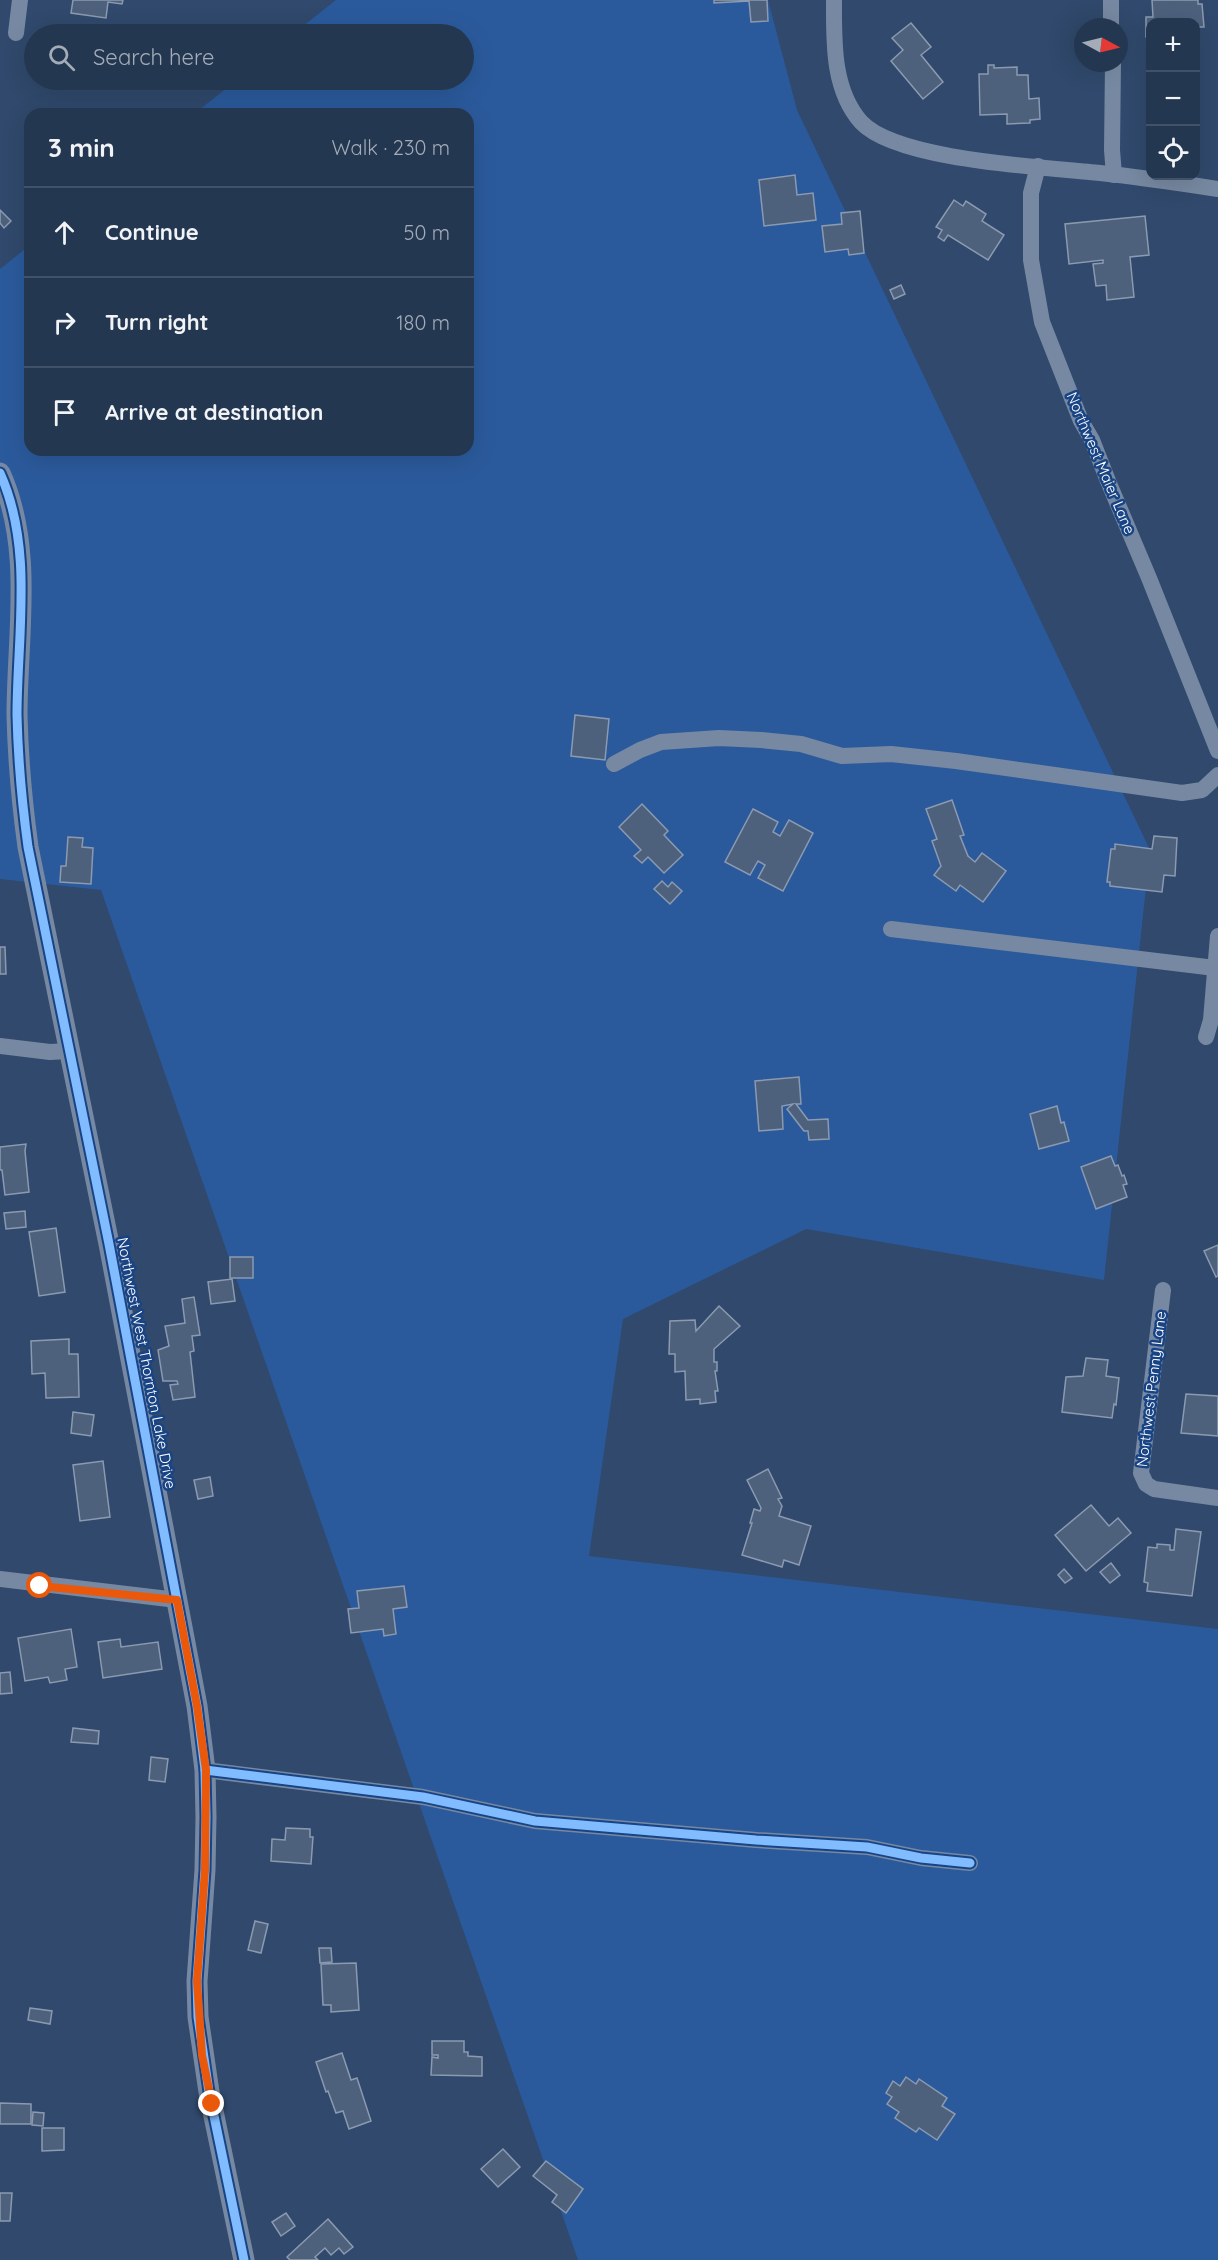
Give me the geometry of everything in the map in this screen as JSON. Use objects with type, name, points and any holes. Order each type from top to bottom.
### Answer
[{"type":"street","points":[[16,33],[21,0]]},
{"type":"street","points":[[834,0],[838,77],[847,102],[864,124],[884,137],[922,150],[972,159],[1218,189]]},
{"type":"street","points":[[1110,0],[1111,18]]},
{"type":"street","points":[[1113,72],[1114,175]]},
{"type":"street","name":"Northwest Maier Lane","points":[[1038,166],[1031,193],[1030,260],[1042,322],[1149,578],[1218,751]]},
{"type":"street","name":"Northwest West Thornton Lake Drive","points":[[0,473],[15,521],[20,560],[17,717],[21,791],[28,848],[109,1244],[197,1706],[206,1770],[205,1870],[199,1941],[198,2017],[207,2083],[244,2260]]},
{"type":"street","points":[[614,764],[661,742],[719,738],[801,744],[842,756],[891,754],[956,761],[1182,793],[1202,790],[1218,775]]},
{"type":"street","points":[[891,929],[1215,968]]},
{"type":"street","points":[[1206,1037],[1210,1020],[1218,936]]},
{"type":"street","points":[[0,1046],[50,1052],[68,1051]]},
{"type":"street","name":"Northwest Penny Lane","points":[[1163,1290],[1141,1473],[1146,1484],[1154,1489],[1218,1498]]},
{"type":"street","points":[[0,1580],[177,1600]]},
{"type":"street","points":[[206,1770],[423,1797],[535,1821],[735,1839],[867,1847],[921,1858],[970,1863]]},
{"type":"shaded area","points":[[336,0],[768,0],[797,110],[1150,850],[1104,1280],[806,1229],[623,1319],[589,1556],[1218,1629],[1218,2260],[578,2260],[101,890],[0,879],[0,269],[24,250],[24,456],[474,456],[474,108],[202,108],[224,90],[474,90],[474,24],[306,24]]},
{"type":"building","points":[[73,0],[123,0],[122,4],[108,2],[106,18],[71,13]]},
{"type":"building","points":[[714,0],[767,0],[768,21],[751,22],[749,1],[714,3]]},
{"type":"building","points":[[1152,0],[1198,0],[1198,4],[1202,4],[1204,27],[1200,27],[1200,18],[1146,18],[1153,17]]},
{"type":"building","points":[[911,23],[931,47],[921,55],[943,82],[923,99],[891,61],[903,50],[892,38]]},
{"type":"building","points":[[988,65],[994,65],[994,68],[1017,67],[1017,75],[1028,75],[1029,99],[1039,98],[1040,119],[1030,120],[1030,123],[1007,124],[1007,114],[980,115],[979,74],[988,74]]},
{"type":"building","points":[[795,175],[797,195],[813,193],[816,220],[764,226],[759,180]]},
{"type":"building","points":[[954,200],[963,206],[966,201],[986,214],[982,221],[1004,235],[988,260],[948,235],[944,241],[938,237],[942,230],[936,227]]},
{"type":"building","points":[[0,210],[11,221],[4,228],[0,223]]},
{"type":"building","points":[[860,211],[864,253],[849,255],[848,249],[825,252],[822,226],[842,224],[841,213]]},
{"type":"building","points":[[1145,216],[1149,255],[1130,257],[1134,297],[1107,300],[1106,285],[1096,286],[1093,264],[1103,263],[1103,260],[1069,264],[1065,224]]},
{"type":"building","points":[[901,285],[905,294],[894,299],[890,290]]},
{"type":"building","points":[[575,715],[609,719],[605,760],[571,756]]},
{"type":"building","points":[[952,800],[964,835],[960,836],[968,856],[975,862],[982,853],[1006,871],[983,902],[960,885],[956,891],[934,875],[941,866],[932,841],[937,839],[926,809]]},
{"type":"building","points":[[642,804],[668,831],[664,835],[683,855],[664,873],[648,857],[642,863],[634,856],[641,850],[619,827]]},
{"type":"building","points":[[753,809],[778,822],[773,832],[780,836],[789,820],[813,833],[783,891],[758,878],[765,865],[758,861],[750,875],[725,862]]},
{"type":"building","points":[[1154,836],[1177,838],[1175,876],[1164,875],[1162,892],[1110,886],[1110,882],[1107,882],[1111,849],[1115,849],[1115,844],[1152,849]]},
{"type":"building","points":[[68,837],[83,838],[82,847],[93,848],[91,884],[60,882],[61,866],[66,866]]},
{"type":"building","points":[[662,881],[668,887],[672,882],[682,891],[670,904],[654,889]]},
{"type":"building","points":[[0,947],[5,947],[6,974],[0,974]]},
{"type":"building","points":[[799,1077],[801,1104],[796,1104],[808,1120],[828,1119],[829,1139],[809,1140],[808,1131],[804,1131],[787,1109],[793,1104],[782,1106],[783,1129],[759,1131],[755,1081]]},
{"type":"building","points":[[1057,1106],[1069,1141],[1039,1149],[1030,1114]]},
{"type":"building","points":[[26,1144],[29,1192],[5,1195],[2,1170],[0,1170],[0,1147]]},
{"type":"building","points":[[1111,1156],[1115,1166],[1118,1165],[1122,1176],[1124,1175],[1127,1184],[1123,1185],[1127,1197],[1096,1209],[1081,1167]]},
{"type":"building","points":[[25,1211],[26,1227],[6,1229],[4,1213]]},
{"type":"building","points":[[56,1228],[65,1292],[39,1296],[29,1232]]},
{"type":"building","points":[[1218,1245],[1218,1276],[1216,1277],[1204,1251]]},
{"type":"building","points":[[230,1257],[253,1257],[253,1278],[230,1278]]},
{"type":"building","points":[[232,1279],[235,1301],[211,1304],[208,1282]]},
{"type":"building","points":[[194,1297],[200,1335],[192,1336],[194,1351],[190,1352],[195,1397],[173,1400],[170,1385],[178,1384],[177,1381],[163,1381],[158,1350],[169,1346],[165,1326],[185,1323],[182,1299]]},
{"type":"building","points":[[719,1306],[740,1326],[714,1349],[714,1362],[717,1362],[716,1402],[700,1404],[700,1399],[686,1400],[685,1371],[675,1372],[675,1354],[669,1354],[670,1321],[695,1320],[696,1331]]},
{"type":"building","points":[[69,1339],[69,1354],[78,1354],[79,1397],[46,1398],[45,1373],[32,1374],[31,1341]]},
{"type":"building","points":[[1086,1358],[1108,1360],[1106,1376],[1119,1378],[1112,1418],[1062,1412],[1066,1377],[1083,1376]]},
{"type":"building","points":[[1186,1394],[1218,1396],[1218,1436],[1181,1433]]},
{"type":"building","points":[[73,1412],[94,1415],[91,1436],[71,1433]]},
{"type":"building","points":[[103,1461],[110,1517],[80,1521],[73,1465]]},
{"type":"building","points":[[768,1469],[782,1498],[778,1499],[782,1506],[779,1516],[811,1526],[799,1565],[784,1560],[782,1567],[742,1555],[754,1509],[760,1511],[761,1508],[747,1480]]},
{"type":"building","points":[[210,1477],[213,1496],[198,1499],[194,1480]]},
{"type":"building","points":[[1091,1505],[1109,1526],[1118,1518],[1131,1533],[1086,1571],[1055,1535]]},
{"type":"building","points":[[1176,1529],[1201,1532],[1192,1596],[1147,1591],[1148,1583],[1144,1582],[1148,1547],[1157,1548],[1157,1544],[1170,1545],[1170,1550],[1174,1550]]},
{"type":"building","points":[[1111,1563],[1120,1575],[1110,1583],[1100,1572]]},
{"type":"building","points":[[1064,1569],[1072,1578],[1065,1583],[1058,1575]]},
{"type":"building","points":[[404,1586],[407,1607],[393,1609],[396,1634],[384,1636],[383,1629],[351,1633],[348,1609],[359,1608],[357,1591]]},
{"type":"building","points":[[71,1629],[77,1667],[65,1669],[67,1680],[50,1683],[48,1677],[25,1681],[18,1638]]},
{"type":"building","points":[[120,1639],[121,1647],[158,1642],[162,1669],[103,1678],[98,1642]]},
{"type":"building","points":[[10,1672],[12,1693],[0,1694],[0,1673]]},
{"type":"building","points":[[73,1728],[99,1731],[98,1744],[71,1742]]},
{"type":"building","points":[[151,1757],[168,1759],[165,1782],[149,1780]]},
{"type":"building","points":[[286,1828],[310,1829],[310,1837],[313,1837],[311,1864],[271,1861],[272,1839],[285,1840]]},
{"type":"building","points":[[255,1921],[268,1924],[261,1953],[248,1950]]},
{"type":"building","points":[[319,1948],[331,1948],[332,1962],[320,1963]]},
{"type":"building","points":[[356,1963],[359,2010],[331,2012],[331,2005],[323,2005],[321,1964]]},
{"type":"building","points":[[30,2008],[52,2011],[50,2024],[28,2020]]},
{"type":"building","points":[[432,2041],[464,2041],[464,2052],[468,2052],[468,2056],[482,2057],[482,2076],[431,2075],[432,2057],[438,2058],[438,2055],[432,2055]]},
{"type":"building","points":[[342,2053],[351,2080],[357,2078],[371,2121],[349,2129],[343,2111],[336,2113],[316,2062]]},
{"type":"building","points":[[906,2077],[916,2084],[919,2079],[947,2098],[942,2106],[955,2114],[937,2140],[919,2128],[916,2132],[895,2118],[899,2112],[887,2104],[892,2097],[886,2093],[893,2081],[900,2086]]},
{"type":"building","points":[[0,2103],[31,2104],[31,2124],[0,2124]]},
{"type":"building","points":[[33,2112],[44,2113],[43,2126],[32,2125]]},
{"type":"building","points":[[42,2128],[64,2128],[64,2150],[42,2151]]},
{"type":"building","points":[[503,2149],[520,2167],[498,2187],[481,2169]]},
{"type":"building","points":[[546,2161],[583,2189],[566,2213],[552,2202],[557,2195],[533,2176]]},
{"type":"building","points":[[0,2193],[12,2193],[10,2221],[0,2221]]},
{"type":"building","points":[[286,2213],[295,2226],[281,2236],[272,2222]]},
{"type":"building","points":[[328,2219],[353,2247],[344,2254],[339,2248],[331,2255],[325,2248],[315,2257],[318,2260],[290,2260],[287,2257]]},
{"type":"cycle path","points":[[0,473],[17,531],[20,562],[21,623],[17,715],[28,847],[109,1244],[197,1706],[205,1770],[206,1817],[205,1870],[197,1981],[198,2017],[209,2092],[244,2260]]},
{"type":"cycle path","points":[[205,1770],[423,1797],[535,1821],[867,1847],[921,1858],[970,1863]]},
{"type":"route","points":[[40,1586],[177,1600],[197,1706],[206,1770],[205,1870],[197,1981],[202,2055],[212,2104]]}]
